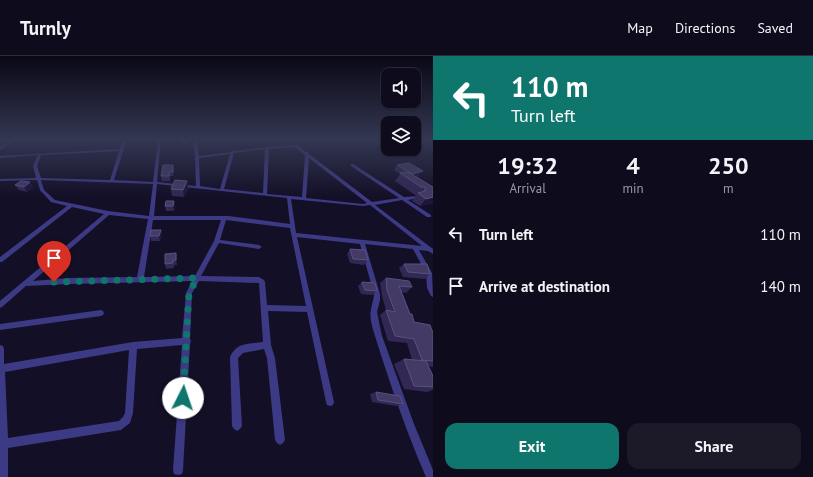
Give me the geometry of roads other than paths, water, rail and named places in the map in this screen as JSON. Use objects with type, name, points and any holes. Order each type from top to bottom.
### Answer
[{"type":"street","points":[[38,159],[35,166],[38,179],[42,190],[53,201],[108,213],[151,218],[224,218],[292,226]]},
{"type":"street","points":[[112,181],[118,159]]},
{"type":"street","points":[[140,279],[151,218],[158,159]]},
{"type":"street","points":[[197,159],[198,187]]},
{"type":"street","points":[[222,190],[231,159]]},
{"type":"street","points":[[265,195],[267,159]]},
{"type":"street","points":[[304,199],[307,159]]},
{"type":"street","points":[[314,159],[371,205],[432,249]]},
{"type":"street","points":[[352,165],[429,216]]},
{"type":"street","points":[[0,180],[38,179],[155,183],[289,198],[371,205],[416,197]]},
{"type":"street","points":[[289,198],[292,226],[330,402]]},
{"type":"street","points":[[0,260],[71,205]]},
{"type":"street","points":[[0,305],[108,213]]},
{"type":"street","points":[[178,470],[189,293],[218,241],[224,218]]},
{"type":"street","points":[[294,235],[416,249],[432,249]]},
{"type":"street","points":[[218,241],[259,247]]},
{"type":"street","points":[[362,242],[378,300],[374,309],[374,317],[413,437],[431,477]]},
{"type":"street","points":[[416,249],[430,273],[430,288],[433,294]]},
{"type":"street","points":[[24,284],[69,281],[197,278],[259,280],[262,282],[266,308],[267,345],[271,358],[280,440]]},
{"type":"street","points":[[266,308],[310,309]]},
{"type":"street","points":[[0,328],[101,313]]},
{"type":"street","points":[[0,364],[133,346],[187,341]]},
{"type":"street","points":[[237,426],[234,357],[241,349],[267,345]]},
{"type":"street","points":[[4,444],[121,425],[127,420],[133,346]]},
{"type":"street","points":[[0,350],[4,444],[3,477]]}]
